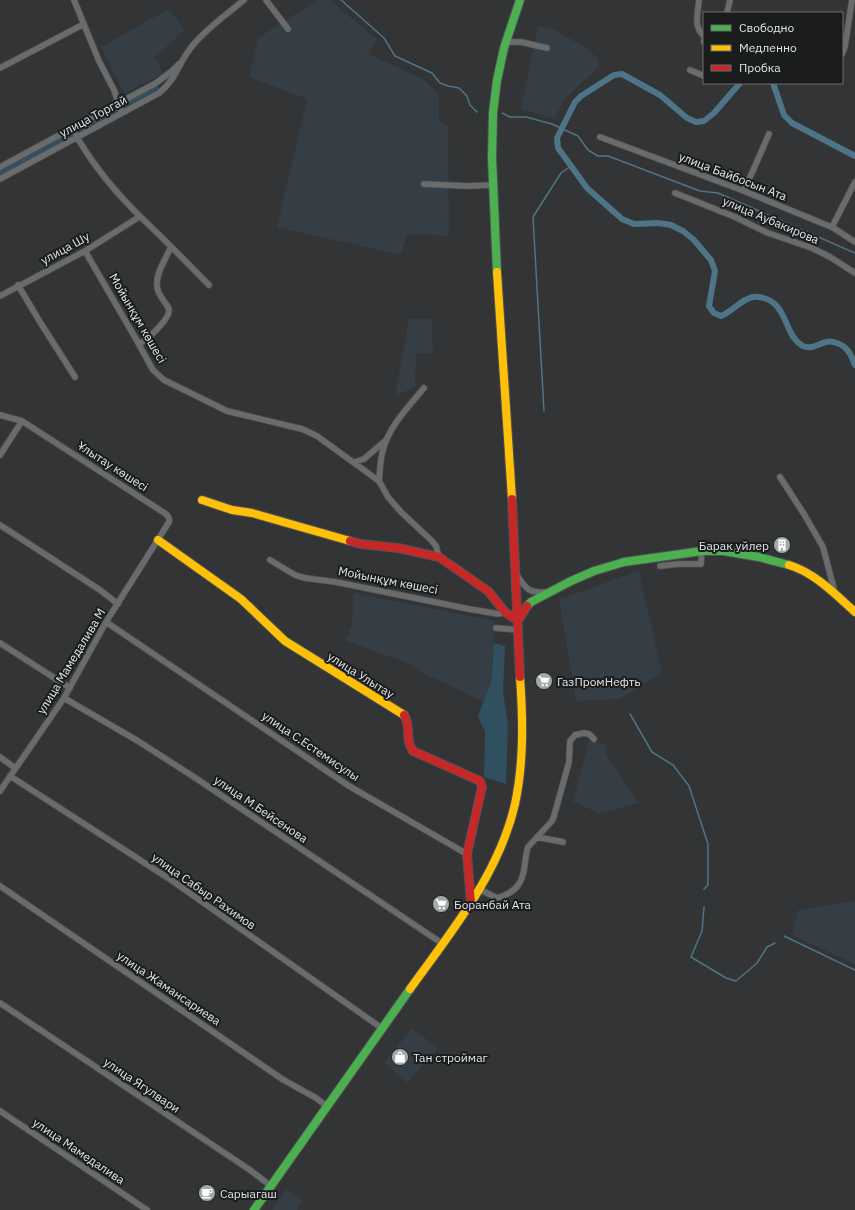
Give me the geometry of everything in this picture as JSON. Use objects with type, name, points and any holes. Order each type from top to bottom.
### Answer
[{"type":"main road","points":[[254,1210],[443,944],[479,889],[492,867],[506,833],[516,801],[520,776],[522,738],[518,621],[493,185],[492,131],[495,93],[506,42],[520,0]]},
{"type":"main road","points":[[202,500],[232,510],[252,513],[361,544],[398,548],[439,557],[488,591],[505,612],[518,621]]},
{"type":"main road","name":"улица Улытау","points":[[158,540],[241,599],[285,641],[404,715],[408,720],[408,744],[413,751],[480,781],[482,787],[467,854]]},
{"type":"main road","points":[[518,621],[527,605],[536,598],[594,571],[624,562],[702,551],[723,551],[759,557],[776,561],[807,573],[835,594],[855,612]]},
{"type":"main road","points":[[467,854],[470,903]]},
{"type":"street","points":[[74,0],[99,61],[114,90],[122,113]]},
{"type":"street","name":"улица Торгай","points":[[0,167],[164,78],[183,59],[199,38],[244,0]]},
{"type":"street","points":[[266,0],[288,29]]},
{"type":"street","points":[[700,0],[697,26],[703,35]]},
{"type":"street","points":[[727,12],[730,0]]},
{"type":"street","points":[[843,52],[846,46],[852,0]]},
{"type":"street","points":[[0,68],[84,24]]},
{"type":"street","points":[[506,42],[521,42],[547,48]]},
{"type":"street","name":"улица Торгай","points":[[0,179],[164,89],[176,73],[183,59]]},
{"type":"street","points":[[690,70],[703,76]]},
{"type":"street","points":[[72,128],[79,142],[94,164],[139,217],[150,226],[209,285]]},
{"type":"street","points":[[744,192],[769,134]]},
{"type":"street","name":"улица Байбосын Ата","points":[[600,137],[832,227],[855,242]]},
{"type":"street","points":[[832,227],[855,182]]},
{"type":"street","points":[[424,184],[453,186],[493,185]]},
{"type":"street","name":"улица Аубакирова","points":[[675,193],[735,217],[768,233],[812,248],[830,257],[855,273]]},
{"type":"street","name":"улица Шу","points":[[0,296],[18,285],[85,251],[139,217]]},
{"type":"street","points":[[139,344],[148,339],[170,311],[158,292],[156,283],[171,247]]},
{"type":"street","name":"Мойынқұм көшесі","points":[[85,251],[153,370],[164,380],[227,411],[310,432],[355,462],[379,481],[388,497],[401,512],[436,546],[439,557]]},
{"type":"street","points":[[18,285],[75,377]]},
{"type":"street","points":[[355,462],[364,459],[387,438],[404,412],[424,388]]},
{"type":"street","points":[[0,415],[22,421],[0,455]]},
{"type":"street","name":"Ұлытау көшесі","points":[[22,421],[166,514],[169,517],[169,522],[158,540]]},
{"type":"street","points":[[379,481],[382,454],[387,438]]},
{"type":"street","points":[[780,477],[823,547],[835,594]]},
{"type":"street","points":[[0,525],[100,590],[118,604]]},
{"type":"street","name":"улица Мамедалива М","points":[[0,791],[64,698],[106,622],[158,540]]},
{"type":"street","points":[[660,566],[701,564],[702,551]]},
{"type":"street","name":"Мойынқұм көшесі","points":[[270,560],[295,575],[305,578],[336,582],[469,609],[499,614],[505,612]]},
{"type":"street","points":[[516,572],[524,586],[529,590],[549,592]]},
{"type":"street","name":"улица С.Естемисулы","points":[[106,622],[349,786],[467,854]]},
{"type":"street","points":[[496,628],[518,630]]},
{"type":"street","points":[[0,643],[70,688]]},
{"type":"street","name":"улица М.Бейсенова","points":[[64,698],[138,741],[443,944]]},
{"type":"street","points":[[479,889],[497,898],[504,898],[520,884],[528,847],[554,816],[569,762],[569,744],[572,738],[575,735],[584,732],[589,734],[594,739]]},
{"type":"street","points":[[0,757],[15,768]]},
{"type":"street","name":"улица Сабыр Рахимов","points":[[10,776],[171,880],[383,1029]]},
{"type":"street","points":[[537,837],[546,840],[563,842]]},
{"type":"street","name":"улица Жамансариева","points":[[0,886],[282,1079],[316,1098],[327,1106]]},
{"type":"street","name":"улица Ягулвари","points":[[0,1003],[250,1170],[271,1186]]},
{"type":"street","name":"улица Мамедалива","points":[[0,1111],[147,1210]]},
{"type":"shaded area","points":[[317,0],[330,0],[377,39],[369,54],[423,79],[439,94],[439,122],[448,125],[449,236],[407,234],[401,255],[277,227],[307,99],[249,77],[258,38]]},
{"type":"shaded area","points":[[169,9],[185,30],[155,57],[163,74],[124,93],[101,47]]},
{"type":"shaded area","points":[[538,26],[555,30],[588,49],[598,59],[599,67],[566,98],[554,119],[521,109]]},
{"type":"shaded area","points":[[156,86],[159,88],[157,90],[125,107],[123,104]]},
{"type":"shaded area","points":[[117,107],[118,111],[80,133],[78,128]]},
{"type":"shaded area","points":[[70,132],[73,137],[0,175],[0,169]]},
{"type":"shaded area","points":[[409,319],[432,319],[433,353],[416,354],[415,387],[395,396]]},
{"type":"shaded area","points":[[639,571],[662,673],[619,699],[576,701],[559,599]]},
{"type":"shaded area","points":[[353,593],[495,621],[491,682],[484,702],[423,673],[407,663],[346,641],[352,624]]},
{"type":"shaded area","points":[[494,643],[505,646],[503,692],[508,725],[506,784],[484,777],[485,732],[478,716],[491,682]]},
{"type":"shaded area","points":[[589,741],[606,744],[606,754],[639,803],[600,814],[573,801]]},
{"type":"shaded area","points":[[855,901],[855,964],[792,935],[798,910]]},
{"type":"shaded area","name":"Тан строймаг","points":[[412,1028],[438,1048],[407,1083],[384,1063]]},
{"type":"shaded area","points":[[287,1189],[303,1201],[297,1210],[272,1210]]},
{"type":"waterway","points":[[341,0],[384,38],[395,56],[432,73],[440,83],[459,88],[467,96],[470,105],[477,112]]},
{"type":"waterway","points":[[739,84],[714,113],[704,121],[696,122],[687,118],[660,95],[622,74],[614,75],[581,96],[575,102],[557,138],[558,148],[587,188],[622,219],[634,224],[658,223],[671,225],[683,231],[693,239],[711,260],[715,271],[709,306],[714,313],[721,316],[726,314],[749,298],[759,297],[769,300],[776,305],[792,335],[803,346],[809,347],[829,342],[838,344],[849,352],[855,365]]},
{"type":"waterway","points":[[773,84],[784,115],[792,123],[855,156]]},
{"type":"waterway","points":[[502,113],[510,117],[526,117],[552,124],[578,136],[588,150],[598,156],[608,156],[700,191],[718,193],[855,253]]},
{"type":"waterway","points":[[544,411],[533,217],[561,173],[571,166]]},
{"type":"waterway","points":[[630,714],[652,752],[673,765],[689,786],[708,844],[708,885],[704,889]]},
{"type":"waterway","points":[[704,907],[702,931],[691,957],[726,978],[736,981],[757,963],[767,947],[775,943]]},
{"type":"waterway","points":[[784,936],[855,970]]},
{"type":"traffic: fast","points":[[497,272],[492,158],[493,113],[497,80],[504,48],[520,0]]},
{"type":"traffic: fast","points":[[527,606],[531,602],[571,581],[594,571],[624,562],[702,551],[723,551],[759,557],[789,565]]},
{"type":"traffic: fast","points":[[254,1210],[410,989]]},
{"type":"traffic: slow","points":[[497,272],[512,499]]},
{"type":"traffic: slow","points":[[202,500],[232,510],[252,513],[350,541]]},
{"type":"traffic: slow","points":[[158,540],[241,599],[285,641],[404,715]]},
{"type":"traffic: slow","points":[[789,565],[816,579],[855,612]]},
{"type":"traffic: slow","points":[[410,989],[472,901],[486,878],[508,830],[515,804],[520,772],[522,725],[520,677]]},
{"type":"traffic: jam","points":[[512,499],[520,677]]},
{"type":"traffic: jam","points":[[350,541],[361,544],[398,548],[439,557],[488,591],[505,612],[518,621],[527,606]]},
{"type":"traffic: jam","points":[[404,715],[408,724],[409,742],[413,751],[480,781],[482,787],[467,854],[471,903]]},
{"type":"place","name":"Барак уйлер","points":[[782,545]]},
{"type":"place","name":"ГазПромНефть","points":[[544,681]]},
{"type":"place","name":"Боранбай Ата","points":[[441,904]]},
{"type":"place","name":"Тан строймаг","points":[[400,1057]]},
{"type":"place","name":"Сарыагаш","points":[[207,1193]]}]
